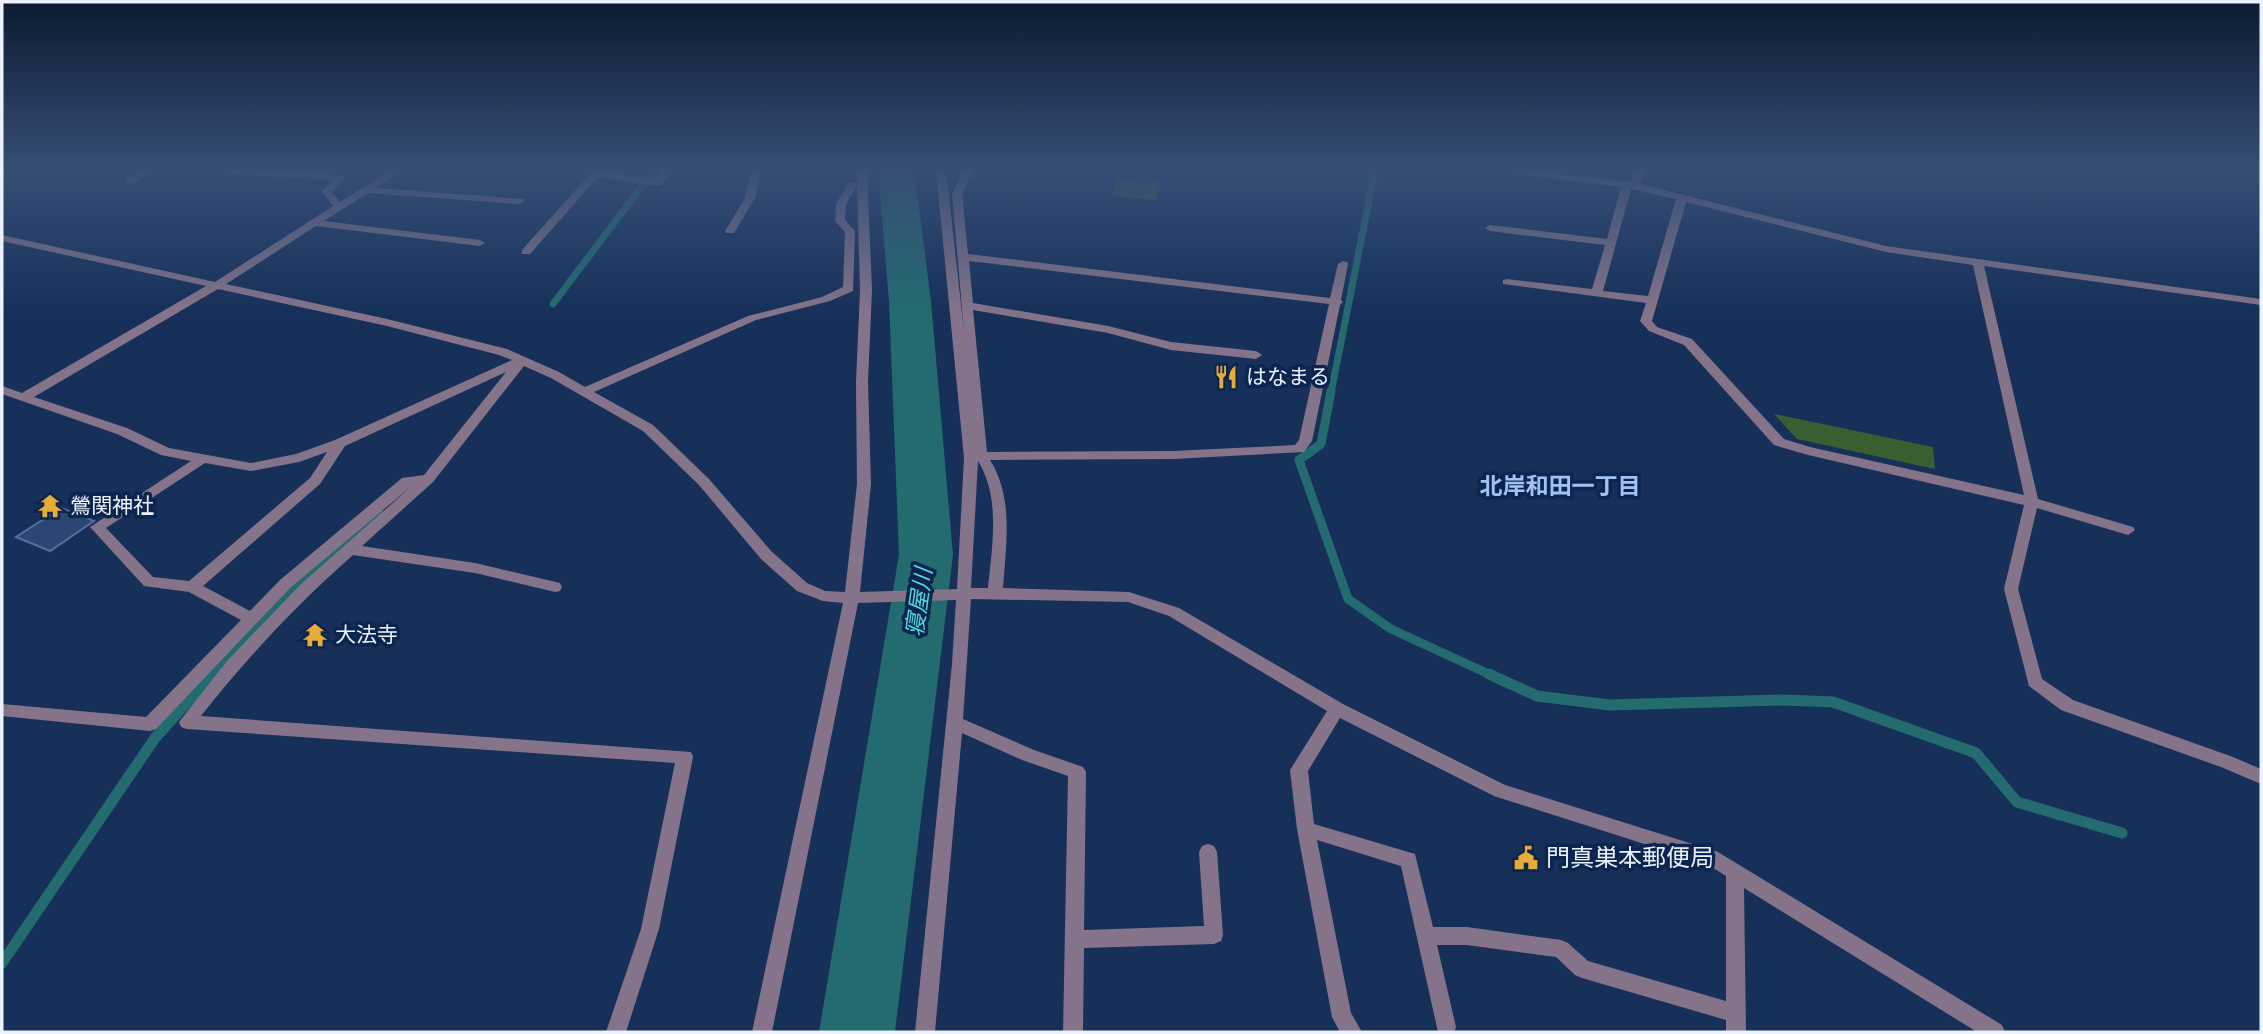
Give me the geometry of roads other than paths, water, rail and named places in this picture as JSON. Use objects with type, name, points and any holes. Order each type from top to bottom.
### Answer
[{"type":"street","points":[[22,398],[217,285],[323,218]]},
{"type":"street","points":[[526,252],[556,218]]},
{"type":"street","points":[[730,231],[738,218]]},
{"type":"street","points":[[584,391],[752,318],[826,299],[849,289],[849,231],[840,218]]},
{"type":"street","points":[[855,218],[863,225]]},
{"type":"street","points":[[762,1032],[852,598],[864,484],[862,382],[866,290],[863,218]]},
{"type":"street","points":[[947,218],[976,457],[992,468],[1000,522],[995,593]]},
{"type":"street","points":[[925,1032],[976,457],[968,306],[959,218]]},
{"type":"street","points":[[1597,293],[1620,218]]},
{"type":"street","points":[[1676,218],[1646,321],[1653,329],[1688,342],[1779,442],[2032,502],[2128,530]]},
{"type":"street","points":[[1765,218],[1886,249],[2261,302]]},
{"type":"street","points":[[315,223],[480,243]]},
{"type":"street","points":[[1490,228],[1612,243]]},
{"type":"street","points":[[2,238],[503,352],[555,375],[648,428],[704,482],[766,555],[802,587],[822,596],[852,598],[995,593],[1129,597],[1174,612],[1337,709],[1500,791],[1712,858],[1994,1032]]},
{"type":"street","points":[[963,257],[1337,302]]},
{"type":"street","points":[[976,457],[1173,455],[1299,449],[1305,441],[1337,302],[1343,264]]},
{"type":"street","points":[[1978,264],[2032,502],[2011,589],[2035,682],[2067,705],[2227,762],[2261,777]]},
{"type":"street","points":[[1507,282],[1652,300]]},
{"type":"street","points":[[968,306],[1108,330],[1171,346],[1256,355]]},
{"type":"street","points":[[2,390],[122,431],[166,452],[251,467],[276,464],[340,443],[521,361]]},
{"type":"street","points":[[521,361],[428,479],[305,589],[233,665],[187,722],[685,757],[650,929],[616,1032]]},
{"type":"street","points":[[192,587],[315,481],[340,443]]},
{"type":"street","points":[[201,460],[97,527],[149,582],[192,587],[251,618]]},
{"type":"street","points":[[2,710],[150,724],[285,584],[407,481],[428,479]]},
{"type":"street","points":[[349,549],[475,568],[555,587]]},
{"type":"street","points":[[1337,709],[1299,770],[1307,829],[1342,1017],[1352,1032]]},
{"type":"street","points":[[954,722],[1028,755],[1077,772],[1073,1032]]},
{"type":"street","points":[[1307,829],[1409,860],[1446,1027]]},
{"type":"street","points":[[1074,939],[1214,935],[1208,852]]},
{"type":"street","points":[[1426,936],[1467,936],[1561,949],[1582,969],[1736,1023],[1735,872]]},
{"type":"waterway","points":[[553,304],[618,218]]},
{"type":"waterway","name":"寝屋川","points":[[857,1032],[926,555],[910,301],[901,218]]},
{"type":"waterway","points":[[1331,393],[1365,218]]},
{"type":"waterway","points":[[1331,391],[1321,444],[1299,460],[1348,599],[1391,629],[1493,676]]},
{"type":"waterway","points":[[211,676],[261,620],[379,513]]},
{"type":"waterway","points":[[2,963],[155,738],[213,674]]},
{"type":"waterway","points":[[1489,674],[1537,696],[1610,705],[1784,700],[1833,702],[1976,753],[2017,802],[2122,833]]},
{"type":"place","name":"はなまる","points":[[1226,377]]},
{"type":"place","name":"鶯関神社","points":[[50,506]]},
{"type":"place","name":"大法寺","points":[[315,635]]},
{"type":"place","name":"門真巣本郵便局","points":[[1526,858]]},
{"type":"district","name":"北岸和田一丁目","points":[[1560,486]]}]
